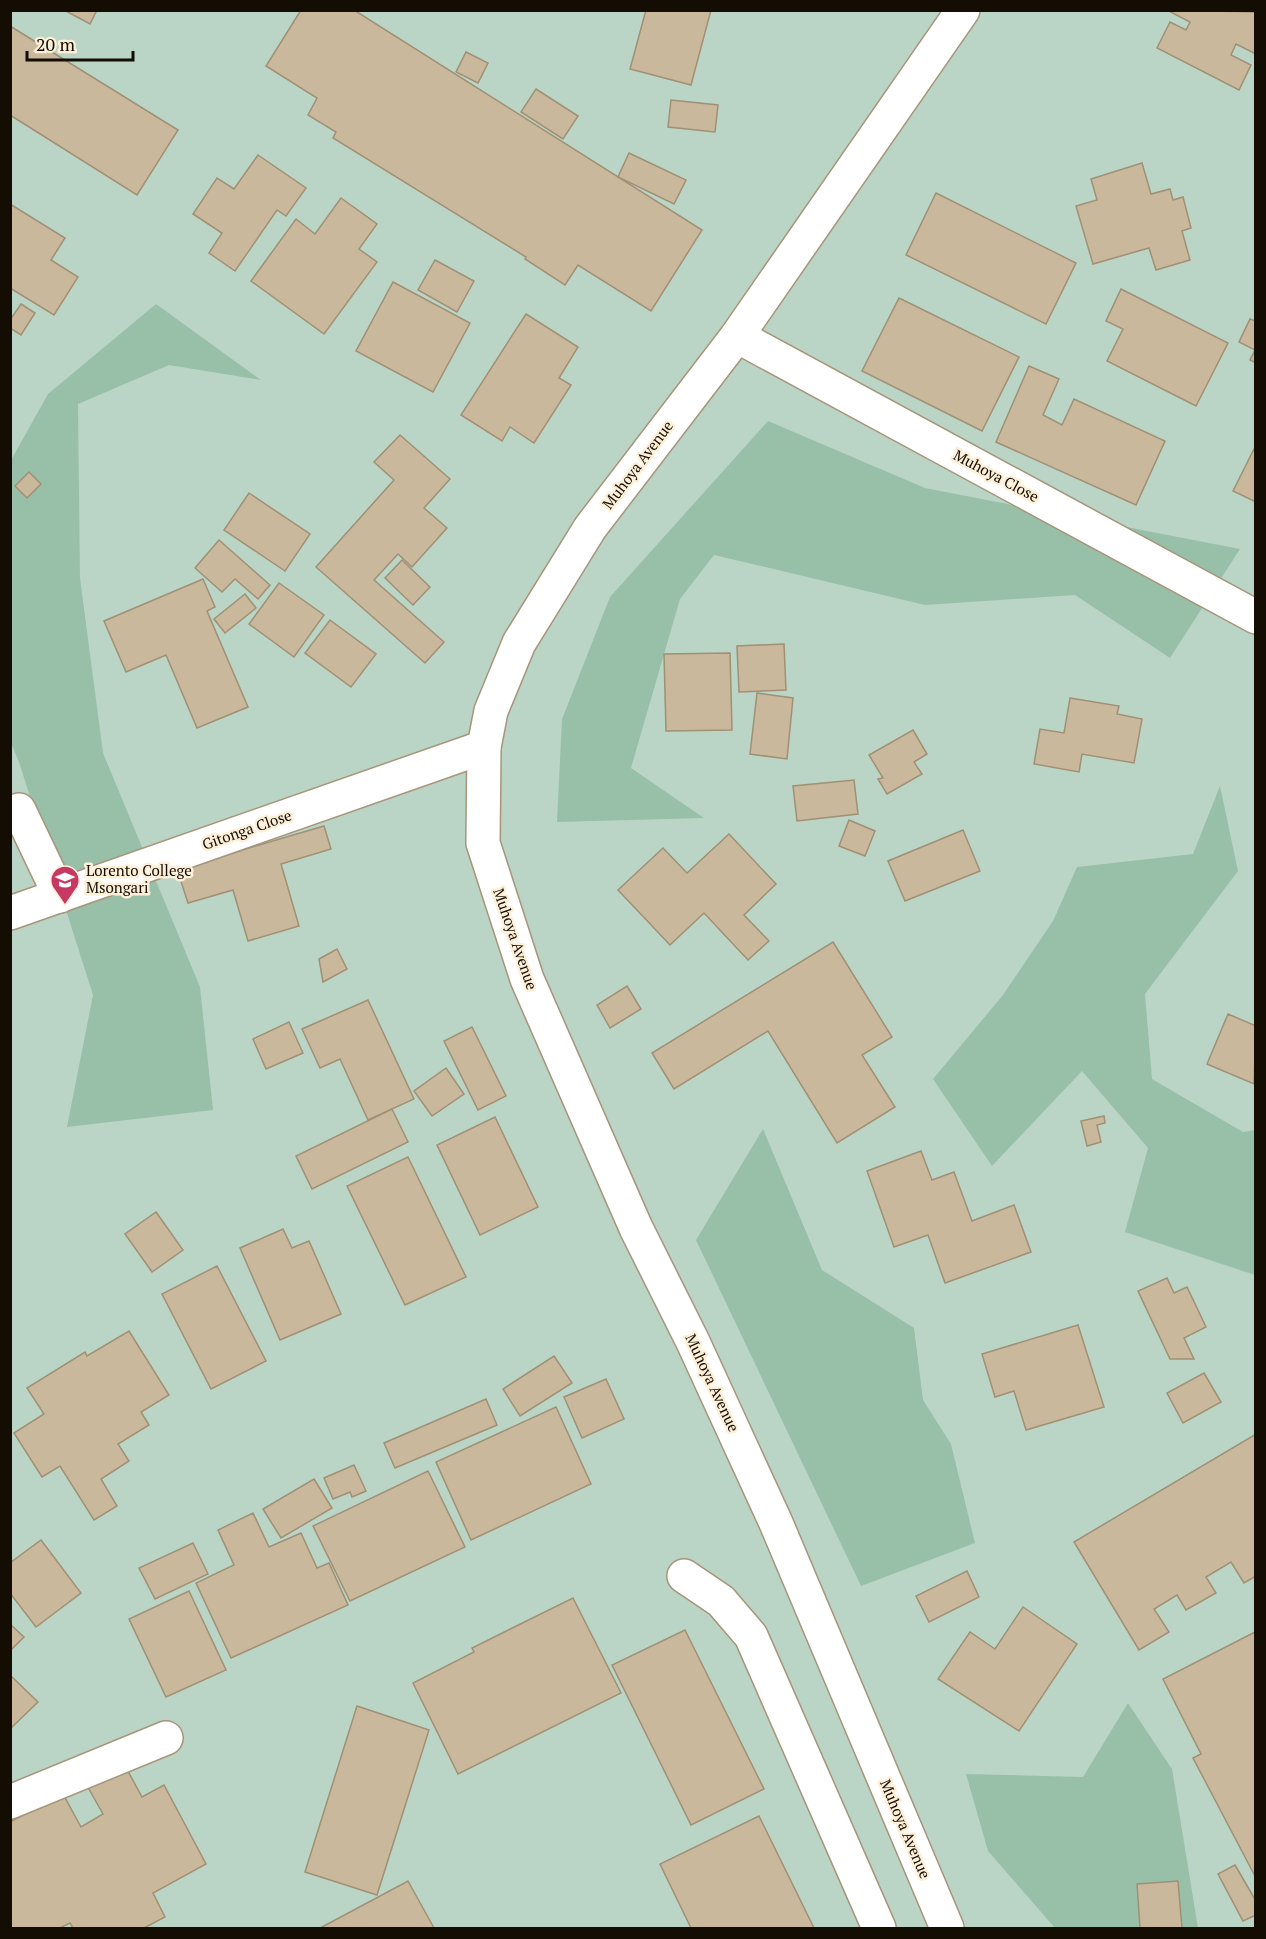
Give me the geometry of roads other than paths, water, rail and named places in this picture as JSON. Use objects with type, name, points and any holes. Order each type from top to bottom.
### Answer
[{"type":"street","name":"Muhoya Avenue","points":[[947,1929],[776,1523],[693,1342],[631,1218],[526,979],[483,843],[484,747],[491,711],[519,643],[590,528],[737,336],[963,10]]},
{"type":"street","name":"Muhoya Close","points":[[737,336],[1256,617]]},
{"type":"street","name":"Gitonga Close","points":[[10,913],[484,747]]},
{"type":"street","points":[[19,810],[60,896]]},
{"type":"street","points":[[684,1576],[721,1601],[751,1636],[879,1929]]},
{"type":"street","points":[[10,1802],[166,1738]]},
{"type":"place","name":"Lorento College Msongari","points":[[65,906]]}]
